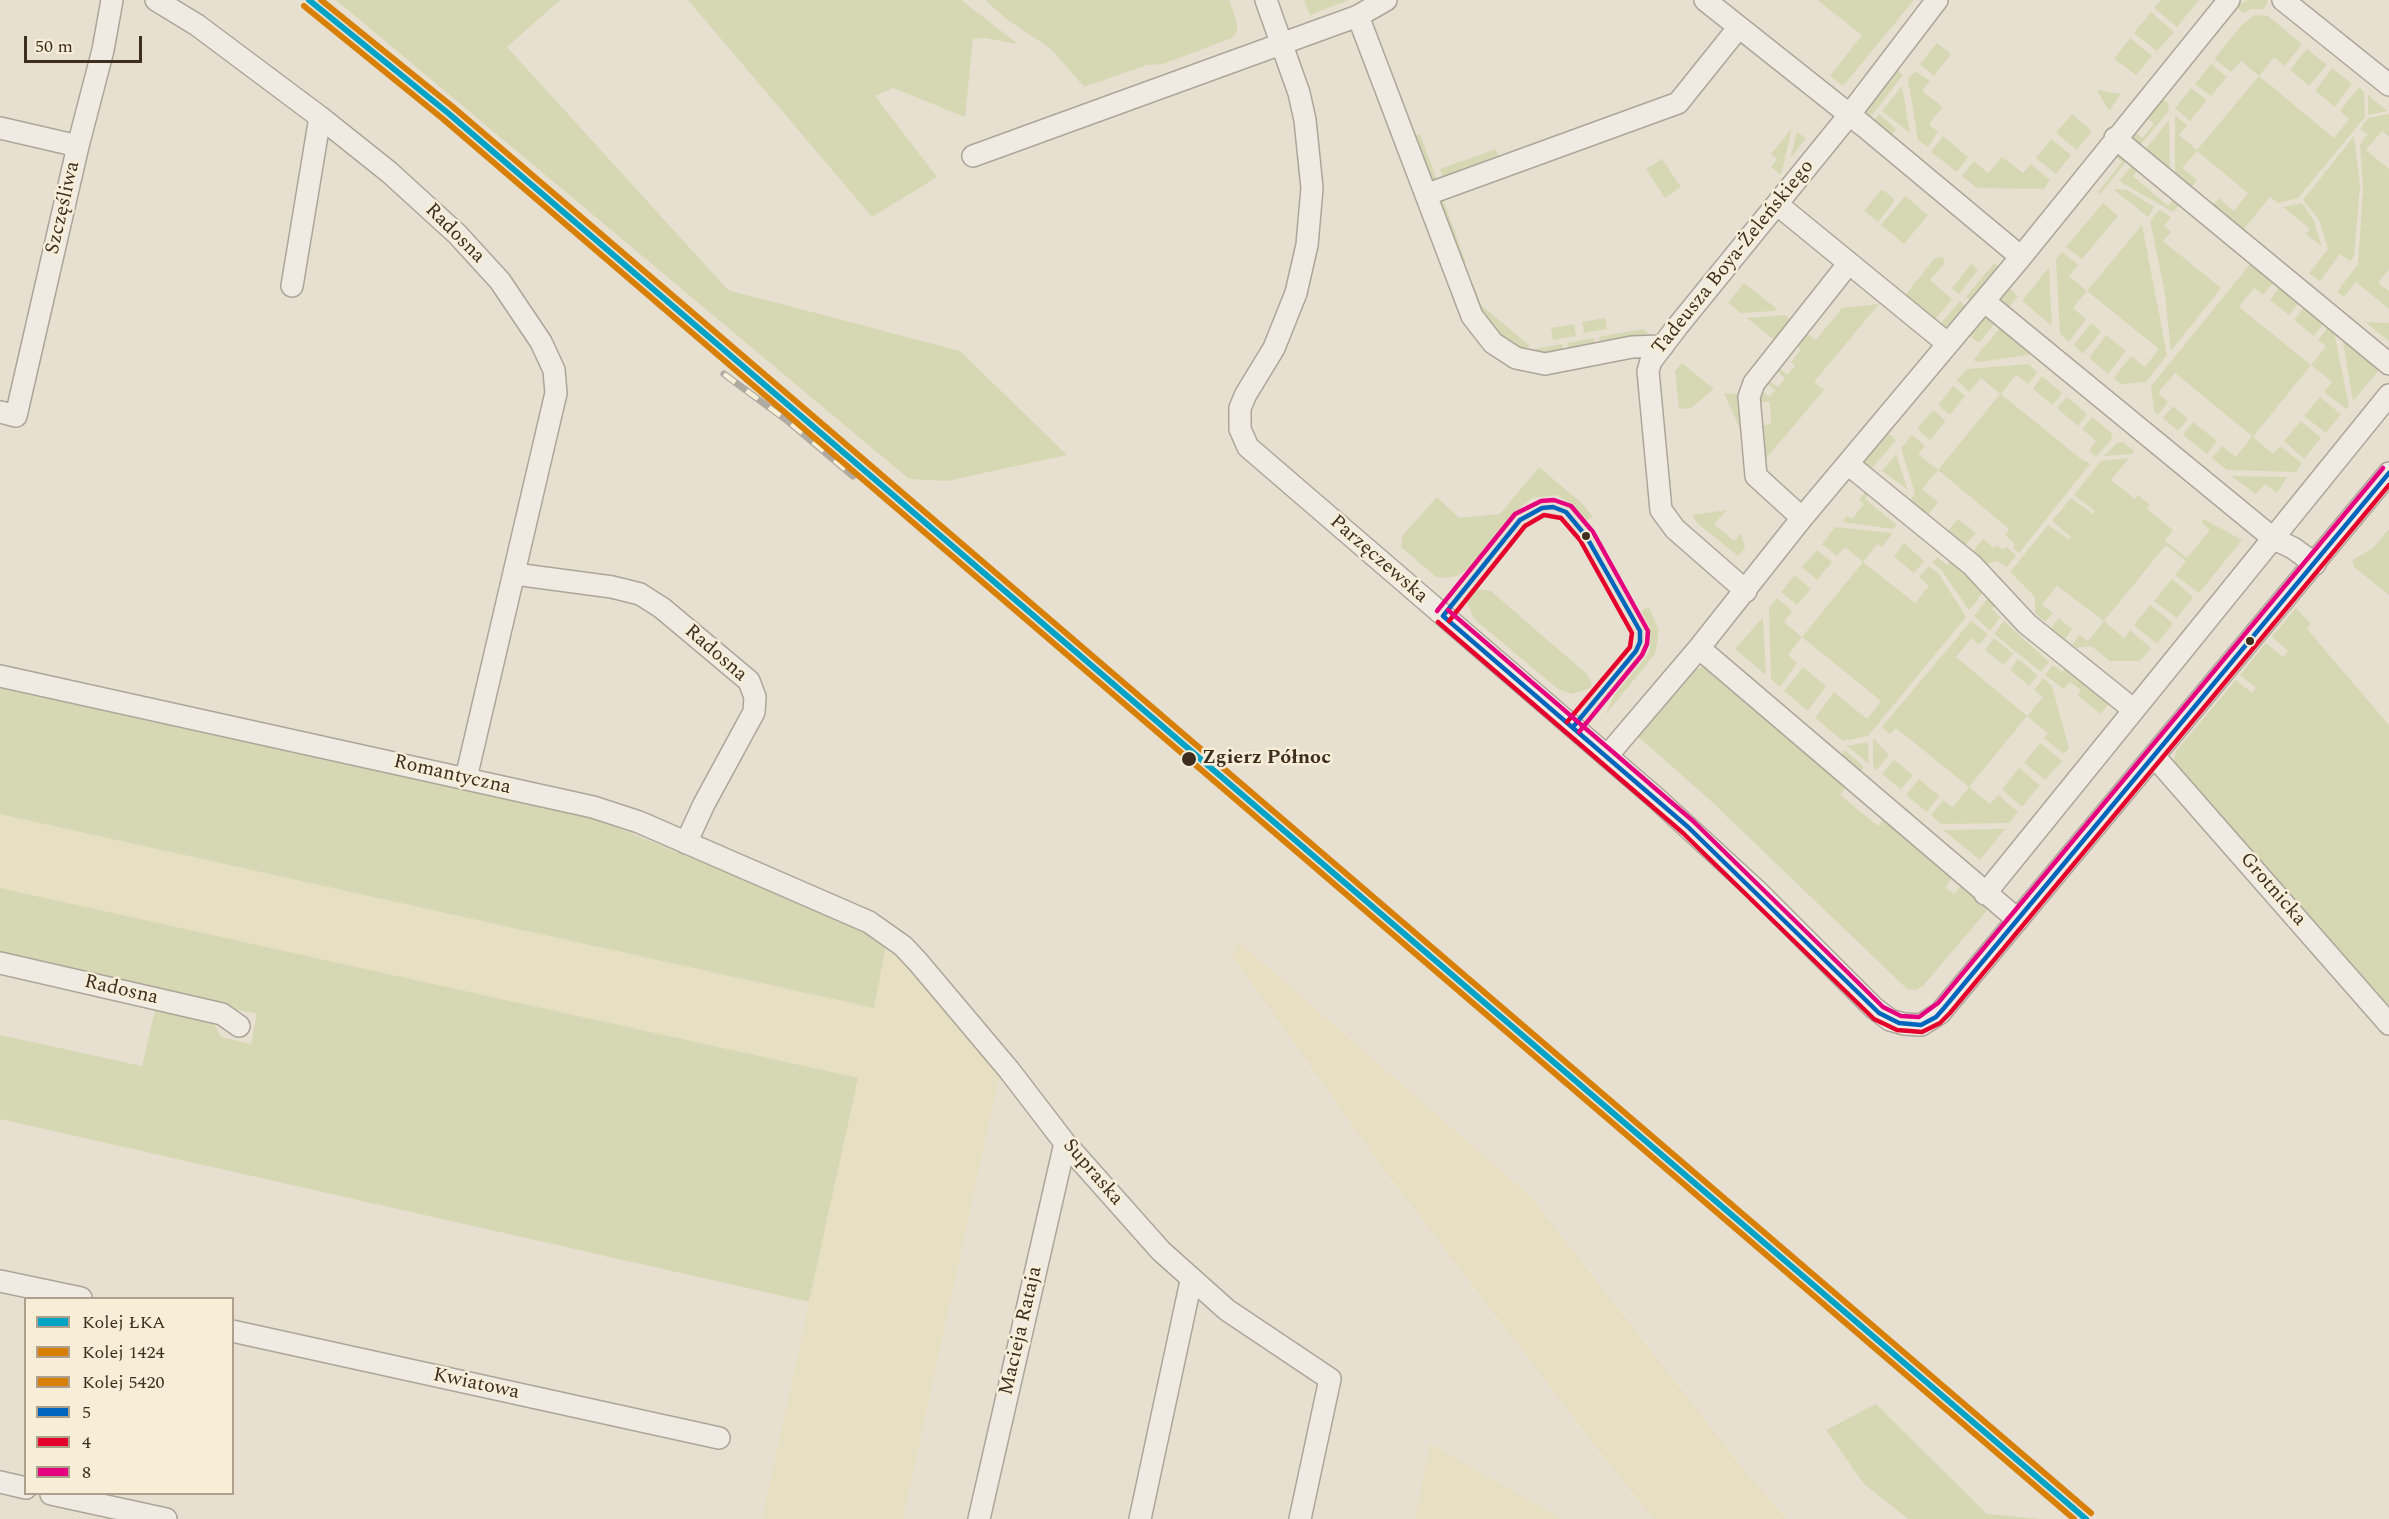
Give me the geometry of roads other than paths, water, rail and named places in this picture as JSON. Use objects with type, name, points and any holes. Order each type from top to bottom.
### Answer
[{"type":"street","name":"Szczęśliwa","points":[[8,414],[103,50],[111,0]]},
{"type":"street","name":"Radosna","points":[[156,0],[197,25],[320,117],[389,172],[457,234],[500,281],[541,342],[554,370],[556,393],[466,778]]},
{"type":"street","name":"Parzęczewska","points":[[1266,0],[1305,120],[1312,188],[1311,216],[1302,269],[1293,302],[1274,348],[1240,408],[1239,423],[1242,436],[1261,460],[1721,857],[1879,1013],[1894,1022],[1915,1025],[1936,1017],[2018,920]]},
{"type":"street","points":[[973,156],[1358,16],[1386,0]]},
{"type":"street","points":[[1705,0],[1850,114],[2021,257]]},
{"type":"street","name":"Tadeusza Boya-Żeleńskiego","points":[[1746,591],[1675,529],[1661,510],[1648,371],[1663,346],[1778,205],[1937,0]]},
{"type":"street","points":[[1606,756],[1746,591],[1802,518],[2021,257],[2229,0]]},
{"type":"street","points":[[2283,0],[2389,85]]},
{"type":"street","points":[[1358,16],[1428,194],[1472,316],[1482,330],[1503,351],[1530,362],[1545,364],[1632,347],[1663,346]]},
{"type":"street","points":[[1428,194],[1678,103],[1739,27]]},
{"type":"street","points":[[292,286],[320,117]]},
{"type":"street","points":[[0,129],[78,146]]},
{"type":"street","points":[[2115,138],[2389,364]]},
{"type":"street","points":[[1778,205],[1948,344]]},
{"type":"street","points":[[1802,518],[1756,476],[1749,397],[1754,383],[1848,263]]},
{"type":"street","points":[[1984,301],[2274,539],[2293,548],[2314,564]]},
{"type":"street","points":[[1985,894],[2389,395]]},
{"type":"street","points":[[1848,464],[1972,566],[2027,624],[2134,710]]},
{"type":"street","points":[[1699,648],[2018,920],[2389,473]]},
{"type":"street","name":"Radosna","points":[[515,574],[612,587],[640,594],[662,608],[749,681],[755,697],[754,712],[704,804],[686,843]]},
{"type":"street","name":"Romantyczna","points":[[0,676],[593,807],[639,822],[852,914],[885,933]]},
{"type":"street","name":"Grotnicka","points":[[2154,756],[2389,1024]]},
{"type":"street","name":"Supraska","points":[[885,933],[918,962],[1009,1070],[1065,1143],[1136,1225],[1191,1281],[1267,1339],[1330,1379],[1300,1519]]},
{"type":"street","name":"Radosna","points":[[0,963],[222,1014],[239,1026]]},
{"type":"street","name":"Macieja Rataja","points":[[979,1519],[1065,1143]]},
{"type":"street","points":[[0,1281],[72,1297]]},
{"type":"street","points":[[1140,1519],[1191,1281]]},
{"type":"street","name":"Kwiatowa","points":[[234,1332],[718,1438]]},
{"type":"street","points":[[0,1482],[24,1488]]},
{"type":"street","points":[[56,1495],[166,1519]]},
{"type":"railway","points":[[724,374],[789,422],[853,476]]},
{"type":"rail line","name":"ŁKA","points":[[309,0],[448,113],[2086,1519]]},
{"type":"rail line","name":"5420","points":[[321,0],[453,107],[2091,1513]]},
{"type":"rail line","name":"1424","points":[[304,6],[443,119],[2074,1519]]},
{"type":"place","name":"Zgierz Północ","points":[[1189,759]]}]
